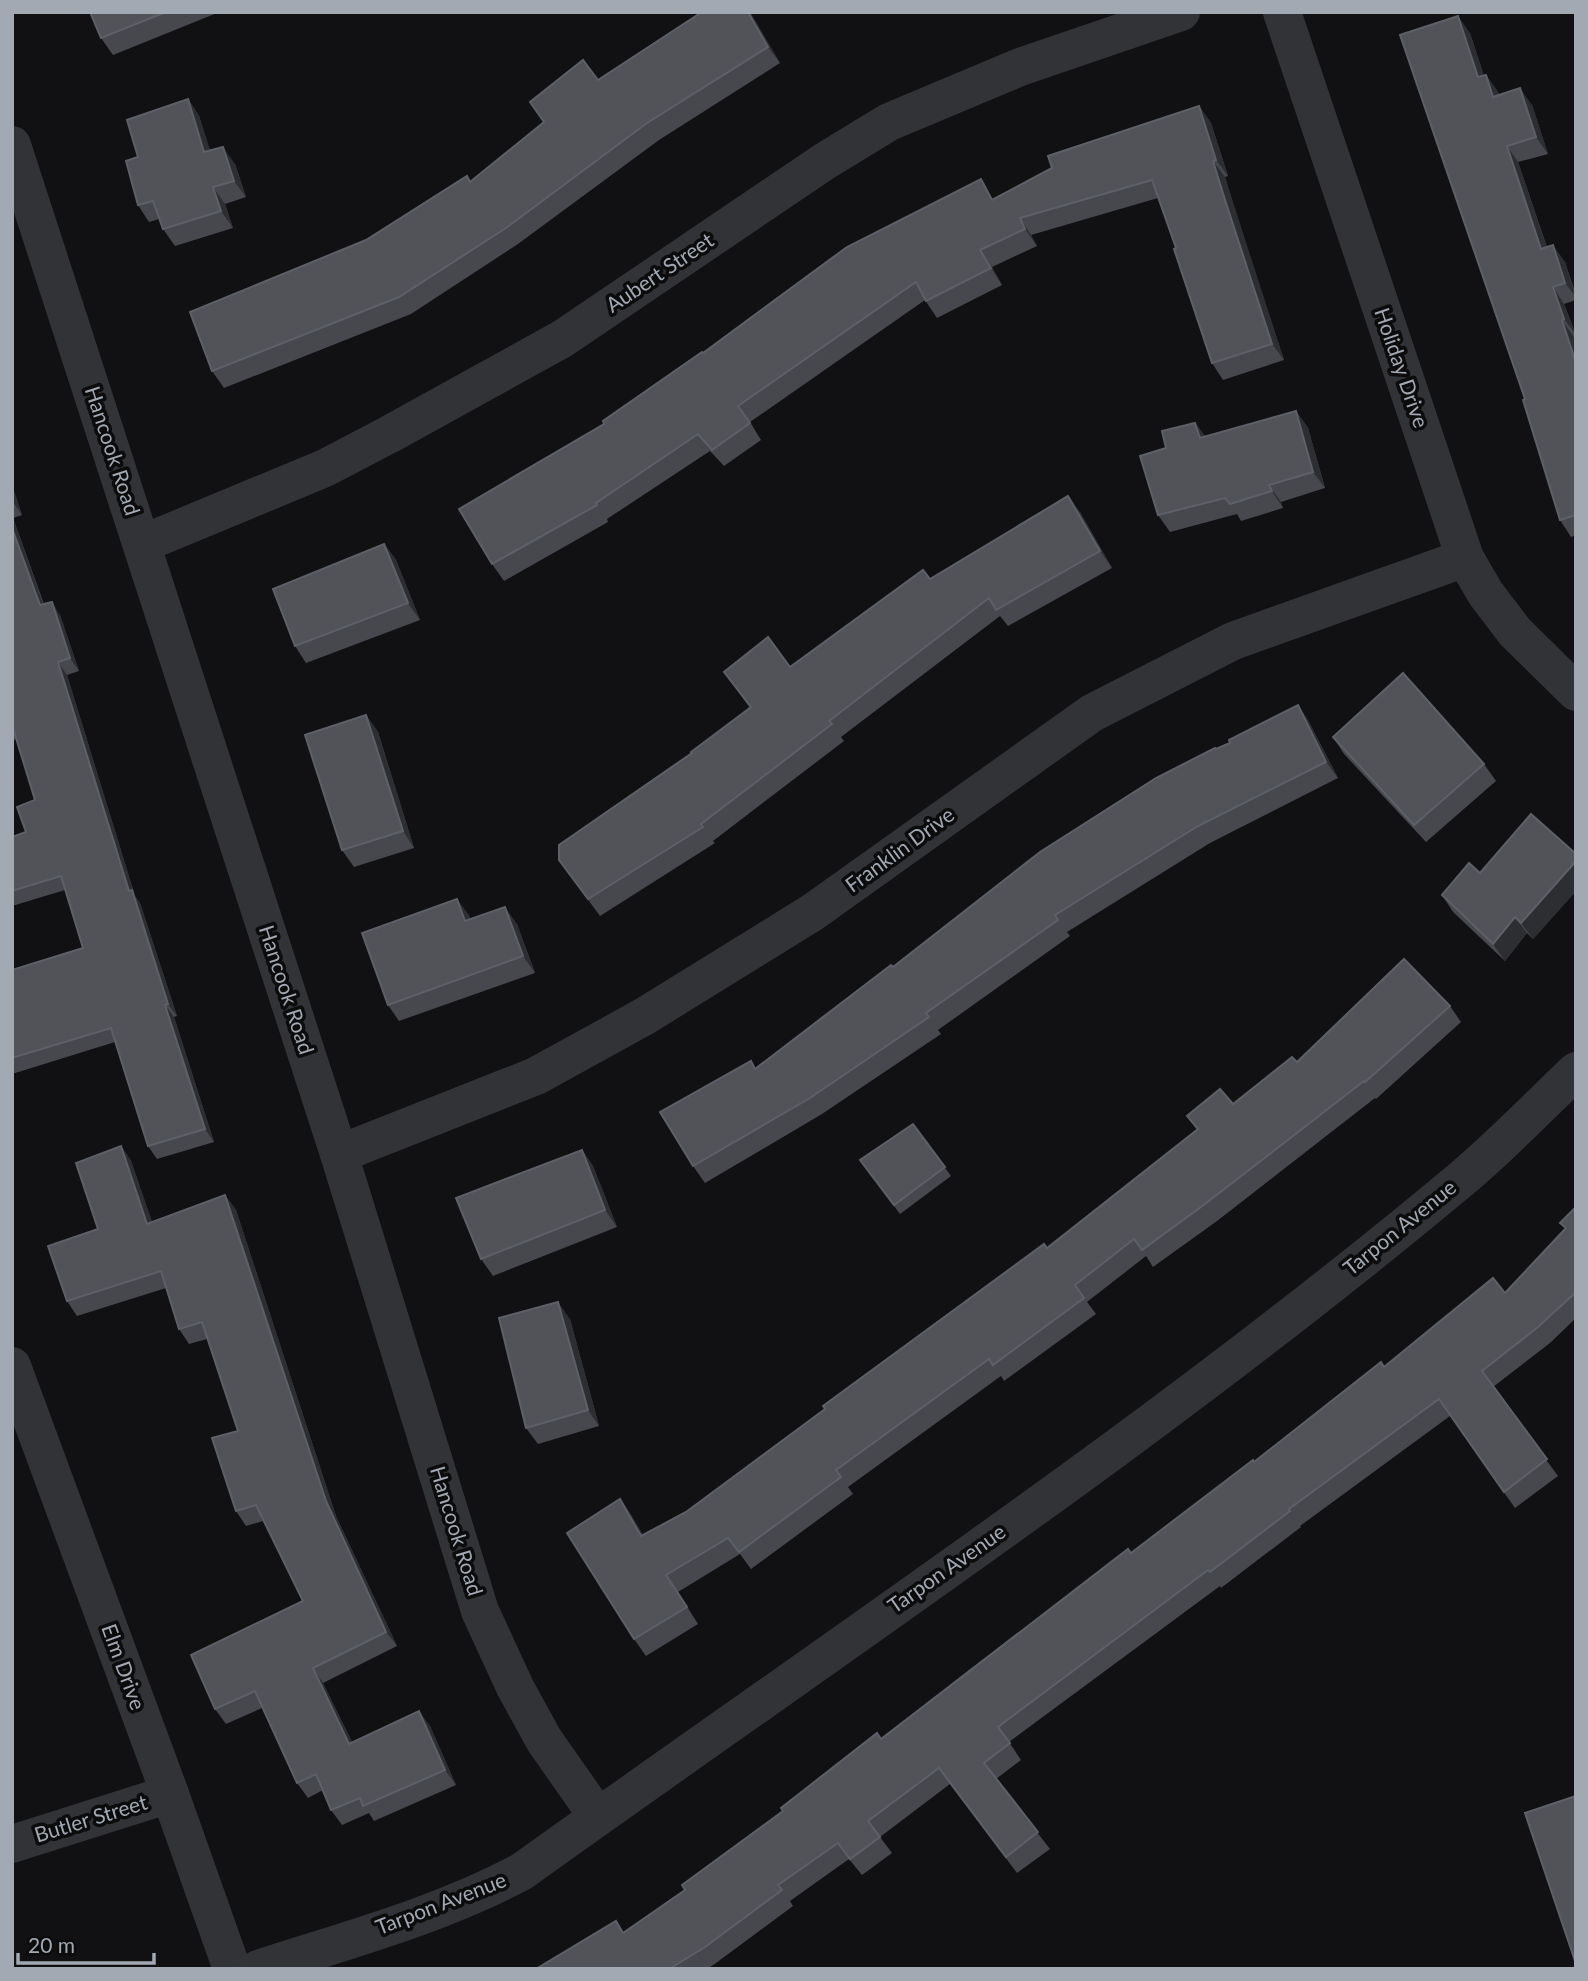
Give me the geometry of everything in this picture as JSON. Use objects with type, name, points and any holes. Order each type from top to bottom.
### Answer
[{"type":"street","name":"Aubert Street","points":[[142,544],[325,468],[562,339],[825,161],[889,122],[1020,67],[1181,12]]},
{"type":"street","name":"Holiday Drive","points":[[1282,12],[1465,558],[1486,594],[1515,632],[1576,692]]},
{"type":"street","name":"Hancook Road","points":[[12,145],[339,1154],[480,1611],[515,1687],[544,1740],[598,1817]]},
{"type":"street","name":"Franklin Drive","points":[[339,1154],[536,1076],[645,1016],[813,912],[1092,713],[1233,641],[1465,558]]},
{"type":"street","name":"Tarpon Avenue","points":[[258,1969],[435,1911],[521,1872],[1063,1487],[1261,1339],[1461,1179],[1576,1071]]},
{"type":"street","name":"Elm Drive","points":[[12,1366],[232,1969]]},
{"type":"street","name":"Butler Street","points":[[12,1844],[170,1794]]},
{"type":"building","points":[[90,12],[166,12],[101,38]]},
{"type":"building","points":[[702,12],[748,12],[768,47],[647,123],[506,228],[399,297],[212,371],[190,312],[366,240],[467,176],[470,182],[544,122],[530,102],[583,60],[598,80]]},
{"type":"building","points":[[1458,16],[1478,77],[1486,75],[1493,97],[1520,88],[1536,137],[1507,146],[1541,249],[1553,245],[1565,283],[1553,287],[1576,363],[1576,515],[1560,520],[1523,400],[1525,399],[1400,35]]},
{"type":"building","points":[[188,99],[204,152],[223,147],[234,181],[213,187],[221,211],[163,229],[153,201],[138,205],[126,161],[138,157],[127,120]]},
{"type":"building","points":[[1199,106],[1216,160],[1213,161],[1272,344],[1212,363],[1152,180],[1020,218],[1025,229],[980,250],[991,268],[926,301],[916,282],[738,406],[750,423],[712,450],[698,434],[596,503],[597,505],[492,564],[459,509],[604,424],[603,421],[703,353],[847,247],[981,179],[992,200],[1052,168],[1048,156]]},
{"type":"building","points":[[1296,411],[1313,472],[1269,485],[1272,491],[1230,504],[1225,498],[1158,515],[1140,456],[1166,448],[1162,431],[1195,423],[1200,438]]},
{"type":"building","points":[[1068,496],[1100,551],[996,610],[989,598],[829,721],[832,724],[701,824],[703,827],[588,899],[559,860],[559,845],[692,753],[751,707],[724,672],[768,637],[790,667],[923,570],[930,579]]},
{"type":"building","points":[[12,528],[40,605],[52,602],[70,658],[58,662],[129,891],[132,890],[168,1004],[165,1005],[205,1129],[148,1146],[111,1028],[12,1058],[12,970],[83,948],[61,876],[12,891],[12,837],[26,832],[17,807],[35,800],[12,725]]},
{"type":"building","points":[[384,544],[408,603],[295,646],[273,589]]},
{"type":"building","points":[[1403,673],[1484,764],[1414,825],[1333,737]]},
{"type":"building","points":[[1298,705],[1326,762],[1198,826],[1055,915],[1058,920],[926,1013],[929,1017],[810,1098],[693,1166],[660,1112],[751,1061],[755,1069],[891,965],[893,967],[1040,852],[1156,778],[1230,743],[1229,740]]},
{"type":"building","points":[[366,715],[403,831],[342,850],[305,735]]},
{"type":"building","points":[[1531,814],[1576,854],[1576,861],[1521,923],[1515,917],[1493,944],[1442,895],[1469,863],[1480,873]]},
{"type":"building","points":[[457,899],[465,921],[505,907],[523,956],[388,1005],[362,933]]},
{"type":"building","points":[[1404,959],[1450,1006],[1365,1082],[1142,1250],[1134,1239],[1075,1285],[1084,1298],[993,1365],[989,1359],[836,1470],[841,1477],[739,1552],[728,1538],[666,1575],[687,1607],[634,1639],[567,1533],[620,1499],[641,1536],[686,1512],[825,1409],[823,1406],[1044,1244],[1047,1248],[1198,1129],[1187,1116],[1220,1089],[1233,1104],[1292,1057],[1297,1062]]},
{"type":"building","points":[[913,1124],[945,1167],[894,1205],[860,1160]]},
{"type":"building","points":[[121,1146],[147,1224],[225,1195],[326,1501],[386,1632],[313,1668],[349,1744],[419,1711],[445,1770],[363,1806],[360,1798],[331,1810],[316,1774],[297,1783],[255,1691],[215,1709],[191,1655],[303,1601],[256,1505],[236,1511],[212,1438],[238,1431],[202,1322],[179,1329],[161,1271],[67,1301],[48,1246],[98,1229],[76,1163]]},
{"type":"building","points":[[582,1150],[605,1210],[481,1259],[456,1198]]},
{"type":"building","points":[[1576,1207],[1576,1292],[1538,1327],[1482,1371],[1547,1459],[1504,1492],[1439,1399],[1289,1509],[1290,1511],[1210,1572],[1208,1570],[998,1727],[1010,1743],[984,1763],[1038,1832],[1006,1857],[939,1768],[868,1821],[880,1837],[850,1859],[838,1843],[778,1885],[782,1890],[705,1947],[669,1969],[536,1969],[616,1921],[623,1933],[685,1890],[682,1885],[783,1811],[781,1808],[877,1733],[881,1739],[1128,1549],[1131,1553],[1253,1460],[1254,1462],[1381,1362],[1384,1367],[1493,1278],[1505,1293],[1566,1228],[1560,1223]]},
{"type":"building","points":[[558,1302],[588,1410],[526,1428],[499,1318]]},
{"type":"building","points":[[1576,1796],[1576,1964],[1525,1813]]}]
